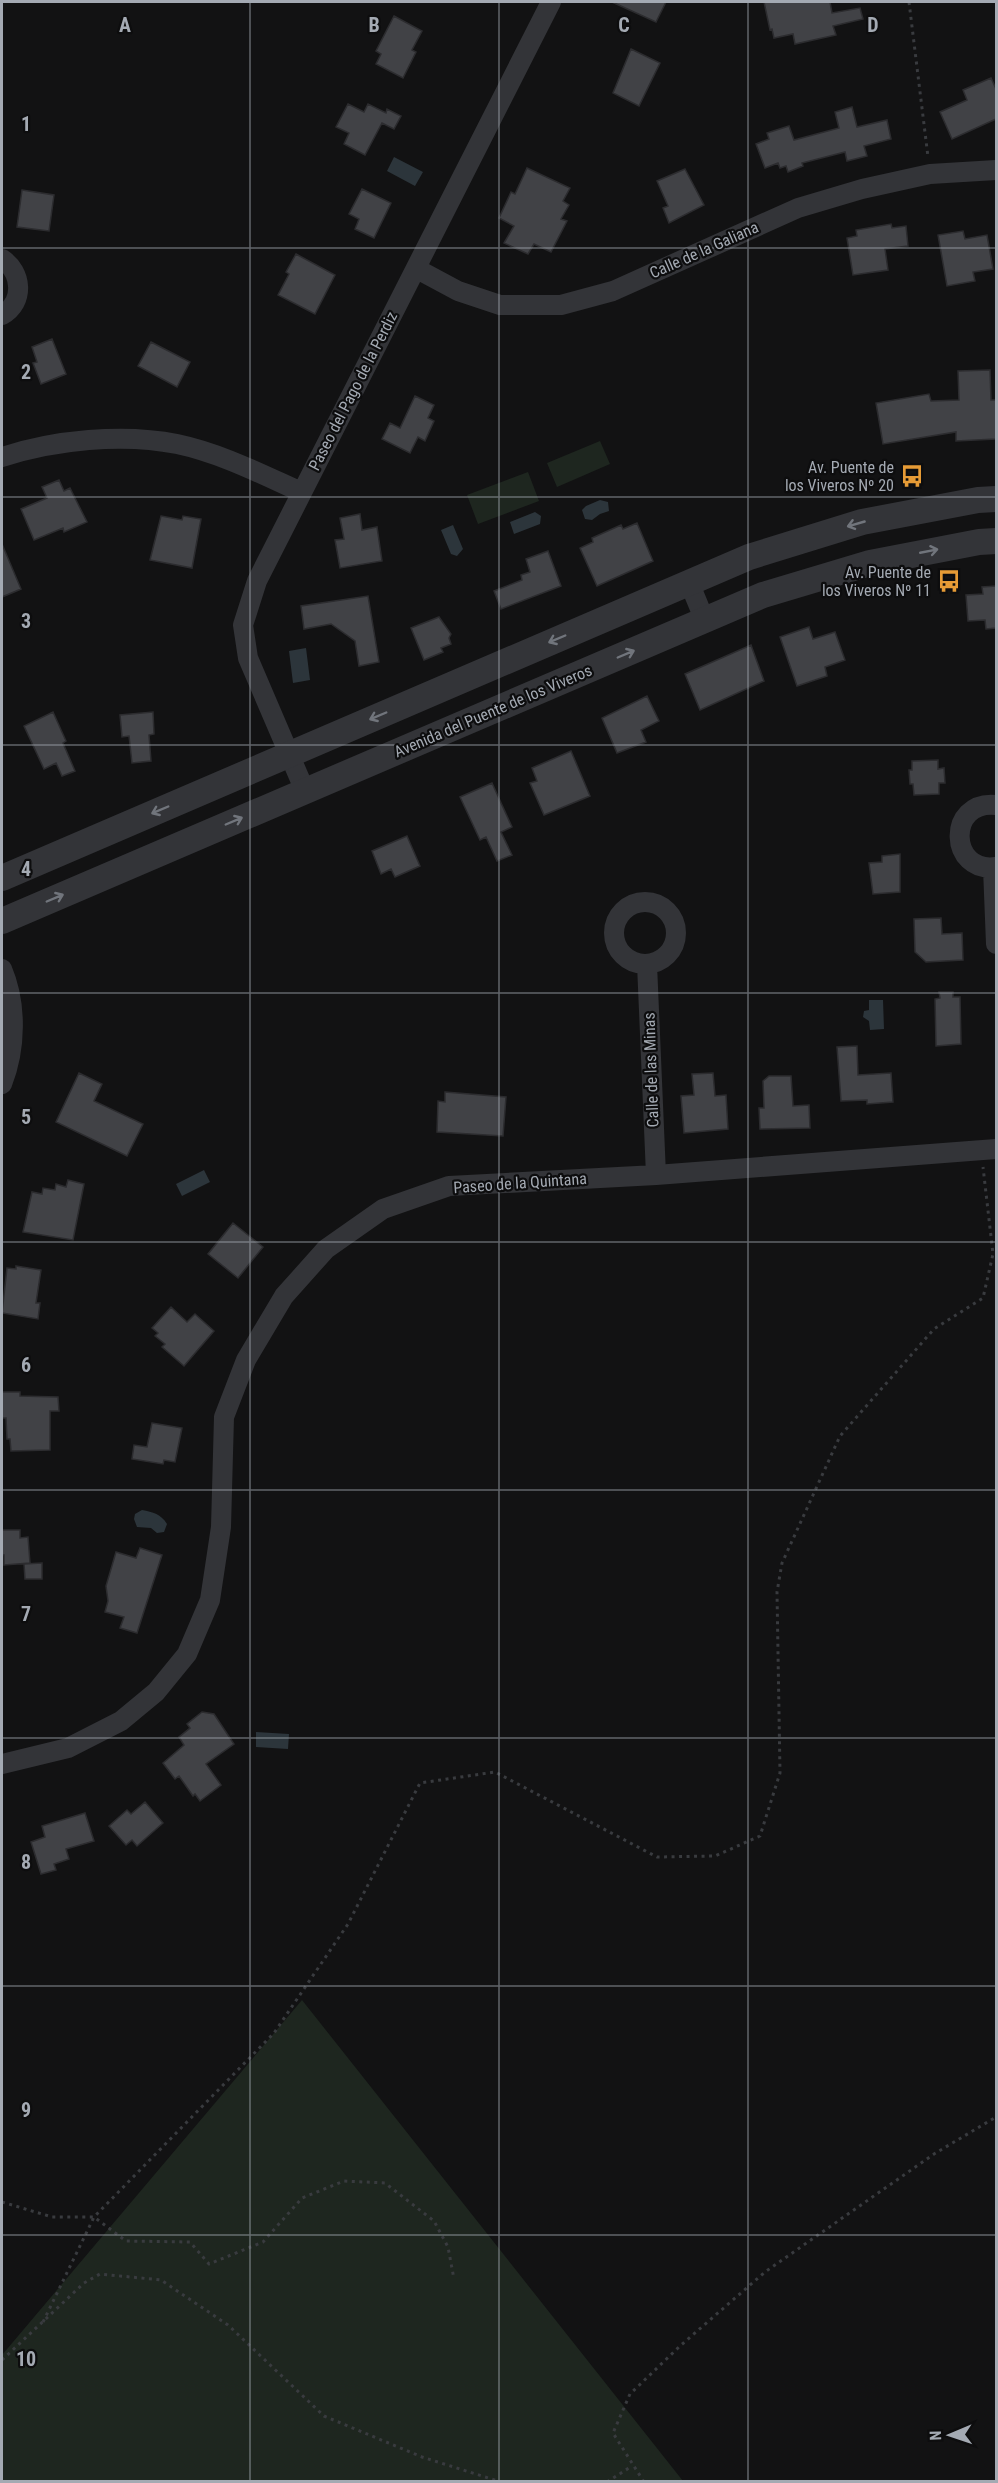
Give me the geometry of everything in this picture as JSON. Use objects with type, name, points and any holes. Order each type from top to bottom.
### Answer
[{"type":"street","name":"Paseo del Pago de la Perdiz","points":[[305,791],[248,658],[243,625],[257,581],[301,492],[417,269],[551,2]]},
{"type":"street","name":"Calle de la Galiana","points":[[417,269],[458,291],[500,304],[561,305],[613,291],[798,208],[862,189],[930,174],[996,170]]},
{"type":"street","points":[[2,259],[17,275],[19,286],[12,306],[2,315]]},
{"type":"street","points":[[2,457],[24,450],[113,438],[177,444],[234,462],[301,492]]},
{"type":"street","points":[[2,878],[749,557],[862,522],[978,500],[996,500]]},
{"type":"street","name":"Avenida del Puente de los Viveros","points":[[2,921],[763,595],[870,563],[979,542],[996,541]]},
{"type":"street","points":[[689,582],[705,621]]},
{"type":"street","points":[[996,805],[984,805],[974,809],[961,825],[959,836],[961,846],[973,863],[983,867],[995,867],[996,944]]},
{"type":"street","name":"Calle de las Minas","points":[[647,964],[656,1175]]},
{"type":"street","points":[[2,969],[8,985],[13,1045],[2,1084]]},
{"type":"street","name":"Paseo de la Quintana","points":[[2,1764],[68,1748],[121,1721],[156,1692],[187,1654],[210,1600],[221,1527],[224,1417],[246,1360],[284,1296],[326,1249],[383,1209],[449,1186],[656,1175],[989,1150]]},
{"type":"path","points":[[909,2],[930,174]]},
{"type":"path","points":[[43,2322],[94,2217],[274,2033],[348,1924],[420,1783],[495,1772],[657,1857],[715,1856],[760,1836],[780,1773],[777,1592],[782,1563],[840,1436],[933,1329],[983,1298],[993,1254],[989,1150]]},
{"type":"path","points":[[644,2481],[613,2433],[630,2394],[680,2346],[765,2272],[934,2154],[996,2117]]},
{"type":"path","points":[[2,2202],[52,2217],[94,2217],[126,2241],[190,2242],[209,2264],[263,2242],[302,2198],[344,2181],[385,2183],[434,2221],[448,2247],[454,2279]]},
{"type":"path","points":[[2,2360],[84,2283],[100,2274],[161,2280],[228,2325],[324,2416],[422,2457],[501,2481]]},
{"type":"path","points":[[607,2481],[633,2466]]},
{"type":"shaded area","points":[[394,157],[423,172],[415,186],[387,171]]},
{"type":"shaded area","points":[[600,441],[610,464],[557,487],[547,463]]},
{"type":"shaded area","points":[[528,472],[539,501],[478,524],[467,495]]},
{"type":"shaded area","points":[[600,500],[608,502],[609,511],[592,520],[585,519],[582,510]]},
{"type":"shaded area","points":[[535,512],[541,516],[540,524],[514,534],[510,522]]},
{"type":"shaded area","points":[[453,525],[463,549],[457,556],[451,554],[441,530]]},
{"type":"shaded area","points":[[306,648],[310,680],[293,683],[289,651]]},
{"type":"shaded area","points":[[869,1000],[883,1000],[884,1029],[870,1030],[869,1021],[863,1017],[864,1011],[869,1010]]},
{"type":"shaded area","points":[[204,1170],[210,1182],[182,1196],[176,1184]]},
{"type":"shaded area","points":[[142,1510],[162,1518],[167,1524],[164,1532],[157,1533],[151,1528],[137,1527],[135,1514]]},
{"type":"shaded area","points":[[256,1732],[289,1734],[288,1749],[256,1747]]},
{"type":"shaded area","points":[[302,2000],[683,2481],[2,2481],[2,2355]]},
{"type":"building","points":[[612,2],[666,2],[656,22]]},
{"type":"building","points":[[764,2],[830,2],[832,13],[860,8],[863,19],[833,26],[836,35],[795,44],[793,34],[774,38]]},
{"type":"building","points":[[394,16],[422,31],[412,50],[416,52],[403,78],[376,64],[381,54],[376,51]]},
{"type":"building","points":[[631,49],[660,63],[639,106],[613,93]]},
{"type":"building","points":[[991,78],[996,89],[996,119],[952,139],[940,112],[967,100],[963,90]]},
{"type":"building","points":[[348,104],[364,112],[368,104],[386,113],[387,109],[401,116],[394,129],[382,123],[365,155],[344,144],[349,133],[336,127]]},
{"type":"building","points":[[852,107],[857,127],[887,120],[891,139],[864,146],[867,156],[847,161],[845,152],[802,163],[803,166],[788,172],[786,166],[780,168],[778,163],[765,168],[756,144],[769,139],[767,133],[789,126],[794,140],[839,128],[835,112]]},
{"type":"building","points":[[527,168],[570,188],[563,201],[569,205],[561,219],[567,221],[551,252],[534,244],[528,254],[504,243],[514,226],[499,218],[511,192],[515,194]]},
{"type":"building","points":[[685,169],[704,205],[669,223],[663,208],[668,206],[657,181]]},
{"type":"building","points":[[362,189],[391,203],[374,238],[355,229],[359,219],[349,214]]},
{"type":"building","points":[[22,190],[54,195],[49,231],[17,227]]},
{"type":"building","points":[[891,224],[892,228],[906,226],[908,246],[885,249],[888,270],[853,275],[847,238],[857,236],[856,230]]},
{"type":"building","points":[[963,231],[965,239],[987,235],[993,269],[973,272],[975,281],[947,286],[938,235]]},
{"type":"building","points":[[296,254],[335,275],[315,314],[278,295],[289,274],[286,272]]},
{"type":"building","points":[[52,339],[66,374],[41,384],[33,363],[37,362],[32,347]]},
{"type":"building","points":[[151,342],[190,362],[177,387],[138,366]]},
{"type":"building","points":[[990,370],[991,400],[996,400],[996,439],[956,441],[956,432],[883,444],[876,403],[929,394],[931,401],[959,400],[958,371]]},
{"type":"building","points":[[415,396],[434,405],[428,418],[434,421],[425,441],[418,437],[410,453],[382,439],[390,423],[400,428]]},
{"type":"building","points":[[59,480],[64,491],[70,488],[87,522],[64,532],[63,528],[34,540],[21,509],[47,498],[42,487]]},
{"type":"building","points":[[360,514],[362,530],[377,527],[382,561],[340,568],[335,540],[344,539],[340,518]]},
{"type":"building","points":[[161,516],[182,520],[183,516],[201,519],[192,568],[150,560]]},
{"type":"building","points":[[637,523],[653,561],[597,586],[580,548],[593,542],[592,538],[621,525],[623,529]]},
{"type":"building","points":[[2,544],[21,589],[2,597]]},
{"type":"building","points":[[548,551],[561,586],[501,609],[494,591],[522,580],[521,575],[530,572],[526,559]]},
{"type":"building","points":[[996,586],[996,628],[986,629],[985,620],[968,621],[966,595],[983,594],[982,587]]},
{"type":"building","points":[[368,596],[379,662],[359,666],[355,641],[331,624],[304,629],[301,606]]},
{"type":"building","points":[[439,617],[451,634],[449,638],[451,644],[441,648],[443,652],[424,660],[411,628]]},
{"type":"building","points":[[809,627],[813,639],[835,632],[845,660],[825,667],[827,676],[797,686],[780,637]]},
{"type":"building","points":[[751,645],[764,681],[700,710],[685,674]]},
{"type":"building","points":[[647,696],[659,721],[641,730],[646,742],[617,753],[602,718]]},
{"type":"building","points":[[53,712],[66,741],[63,743],[75,771],[62,776],[56,763],[44,769],[24,726]]},
{"type":"building","points":[[153,712],[154,734],[149,735],[151,761],[132,763],[129,736],[122,737],[120,715]]},
{"type":"building","points":[[571,751],[590,796],[544,815],[530,783],[537,781],[532,768]]},
{"type":"building","points":[[938,760],[938,769],[944,768],[945,783],[939,783],[939,794],[914,795],[909,770],[912,770],[912,761]]},
{"type":"building","points":[[492,783],[512,827],[501,832],[512,855],[497,861],[486,837],[480,840],[460,797]]},
{"type":"building","points":[[407,836],[420,866],[395,877],[391,869],[381,874],[372,851]]},
{"type":"building","points":[[900,854],[900,892],[873,894],[869,863],[882,862],[882,856]]},
{"type":"building","points":[[941,918],[942,934],[962,933],[963,960],[926,962],[915,952],[914,919]]},
{"type":"building","points":[[939,992],[953,992],[953,997],[960,997],[961,1044],[936,1046],[935,999],[940,998]]},
{"type":"building","points":[[857,1046],[858,1075],[891,1073],[893,1102],[867,1104],[867,1100],[841,1101],[837,1047]]},
{"type":"building","points":[[79,1073],[102,1084],[94,1101],[143,1124],[127,1156],[56,1122]]},
{"type":"building","points":[[713,1073],[715,1096],[726,1095],[728,1129],[684,1133],[681,1096],[694,1095],[692,1074]]},
{"type":"building","points":[[769,1076],[791,1076],[793,1106],[809,1105],[810,1128],[760,1129],[759,1108],[764,1108],[763,1081]]},
{"type":"building","points":[[445,1092],[506,1097],[503,1136],[437,1132],[438,1101],[445,1102]]},
{"type":"building","points":[[68,1180],[84,1184],[73,1240],[23,1232],[32,1192],[42,1194],[43,1188],[55,1190],[56,1184],[66,1187]]},
{"type":"building","points":[[233,1223],[263,1247],[238,1278],[208,1254]]},
{"type":"building","points":[[16,1266],[41,1270],[36,1303],[40,1303],[38,1319],[2,1313],[7,1268],[16,1269]]},
{"type":"building","points":[[171,1307],[187,1322],[195,1314],[214,1331],[184,1366],[162,1347],[165,1344],[155,1336],[158,1333],[152,1328]]},
{"type":"building","points":[[2,1392],[20,1392],[20,1396],[58,1397],[59,1411],[50,1411],[50,1450],[11,1451],[10,1439],[7,1439],[6,1418],[2,1418]]},
{"type":"building","points":[[152,1423],[182,1428],[175,1462],[164,1460],[163,1464],[132,1459],[134,1445],[147,1447]]},
{"type":"building","points":[[2,1530],[20,1530],[20,1538],[28,1537],[30,1563],[4,1565]]},
{"type":"building","points":[[140,1548],[162,1555],[137,1633],[120,1628],[124,1617],[105,1612],[108,1601],[106,1586],[116,1552],[136,1558]]},
{"type":"building","points":[[42,1563],[42,1579],[25,1579],[24,1564]]},
{"type":"building","points":[[202,1712],[214,1714],[234,1744],[206,1764],[221,1785],[200,1801],[195,1794],[193,1796],[179,1776],[175,1779],[163,1763],[184,1745],[179,1737],[190,1728],[187,1724]]},
{"type":"building","points":[[145,1802],[163,1823],[137,1846],[132,1840],[126,1845],[109,1826],[127,1810],[131,1814]]},
{"type":"building","points":[[85,1813],[94,1841],[66,1849],[69,1859],[54,1864],[56,1870],[41,1874],[31,1842],[45,1837],[42,1826]]},
{"type":"place","name":"Av. Puente de los Viveros Nº 20","points":[[912,476]]},
{"type":"place","name":"Av. Puente de los Viveros Nº 11","points":[[949,581]]}]
